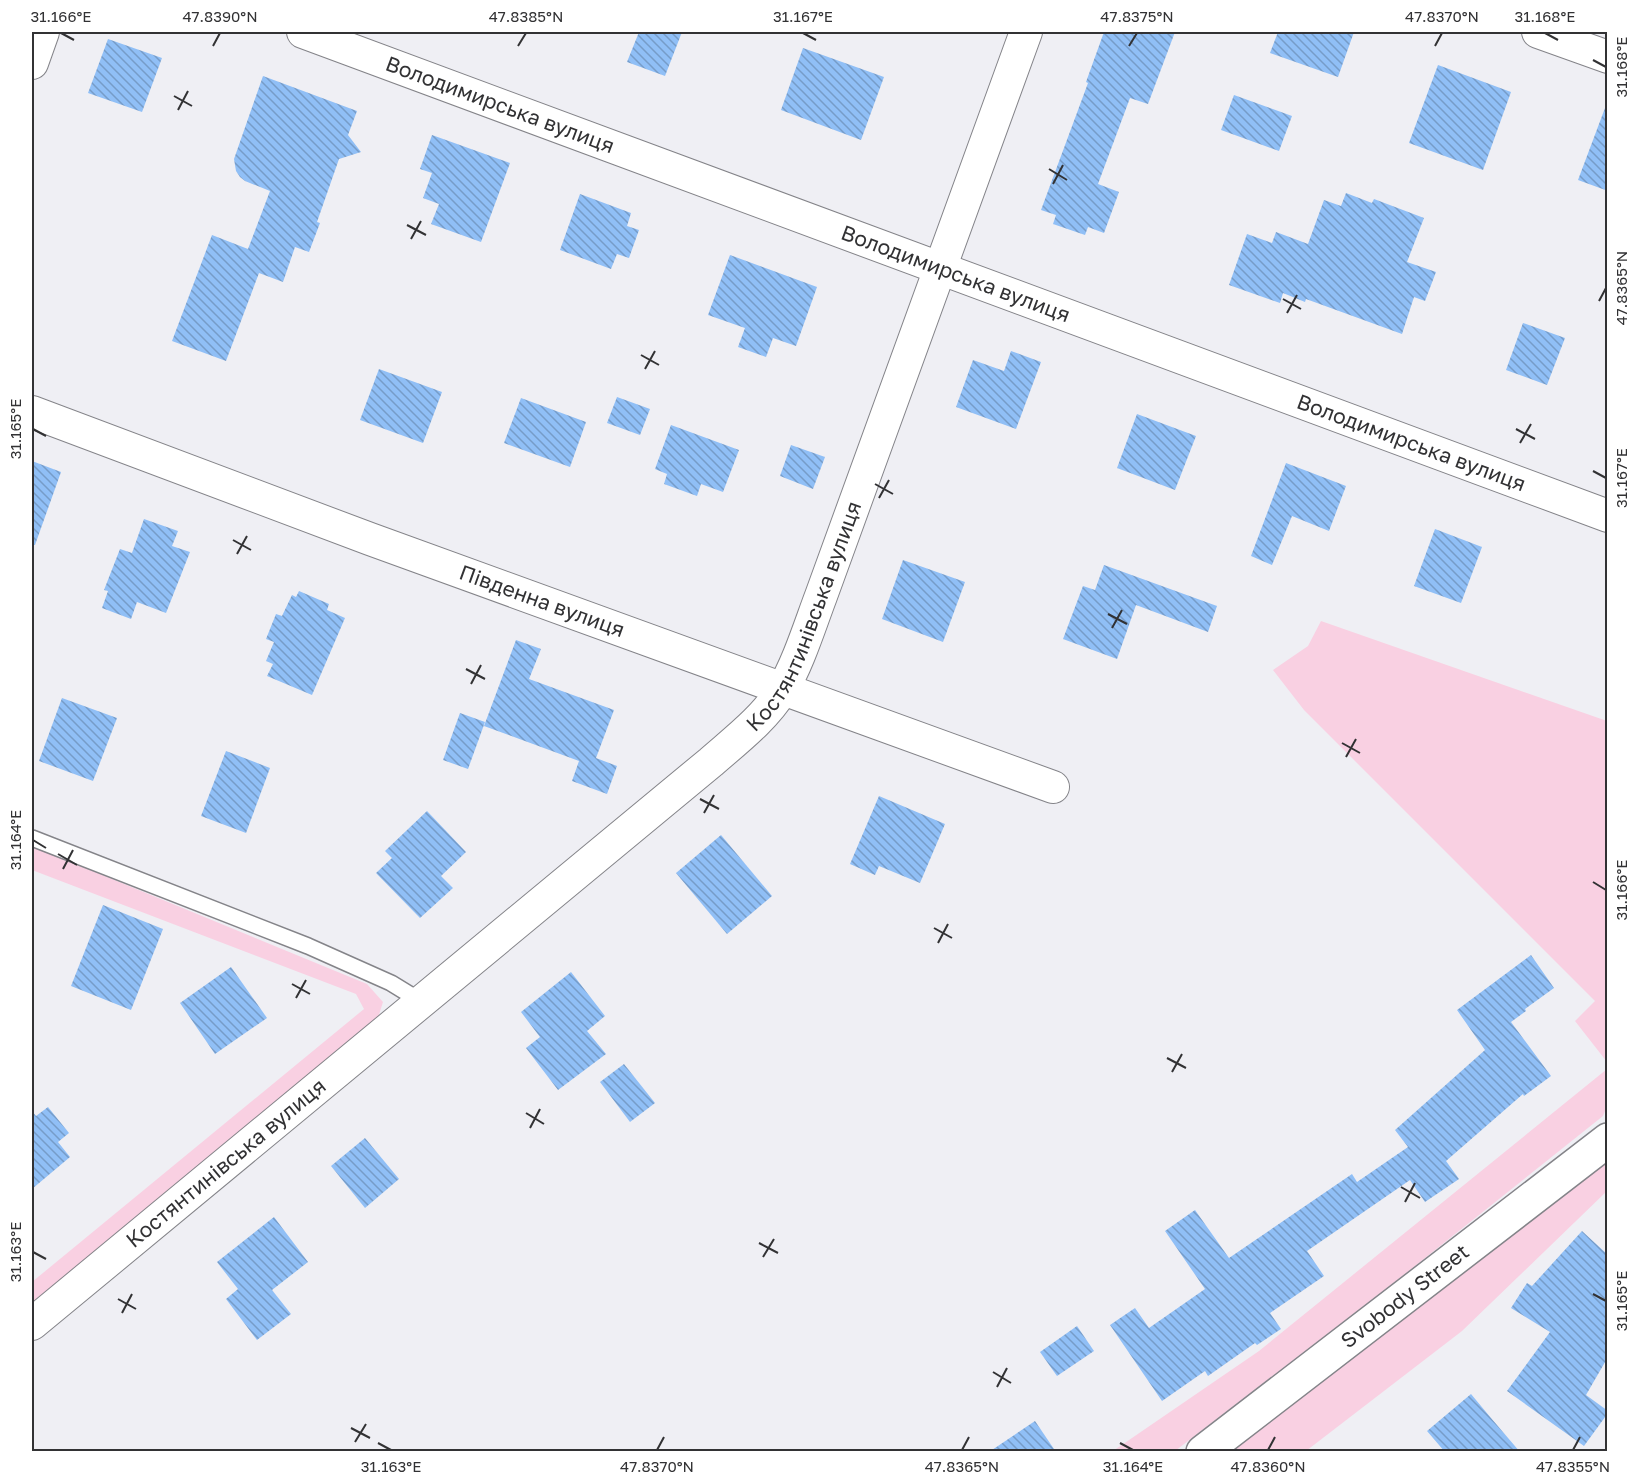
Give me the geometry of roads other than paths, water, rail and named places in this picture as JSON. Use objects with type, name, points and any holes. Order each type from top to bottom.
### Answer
[{"type":"street","points":[[32,63],[43,32]]},
{"type":"street","name":"Володимирська вулиця","points":[[303,32],[1608,516]]},
{"type":"street","name":"Костянтинівська вулиця","points":[[32,1324],[711,762],[762,716],[783,689],[803,645],[1026,32]]},
{"type":"street","points":[[1538,32],[1608,57]]},
{"type":"street","name":"Південна вулиця","points":[[32,412],[370,539],[1053,787]]},
{"type":"street","name":"Svobody Street","points":[[1203,1452],[1608,1140]]},
{"type":"lane","points":[[32,837],[318,951],[391,983],[422,1002]]}]
